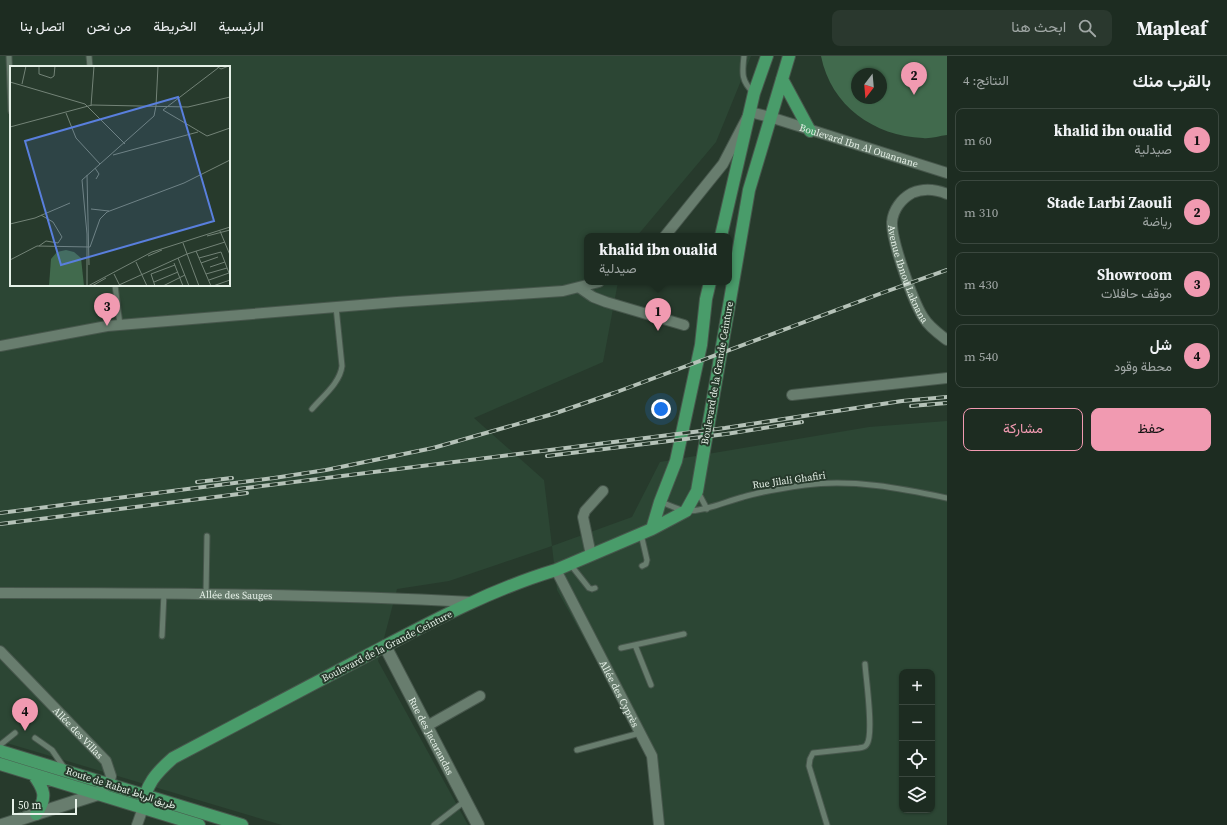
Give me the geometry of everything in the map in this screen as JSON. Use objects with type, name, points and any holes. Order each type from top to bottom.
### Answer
[{"type":"main road","points":[[722,233],[754,93],[767,56]]},
{"type":"main road","name":"Boulevard de la Grande Ceinture","points":[[143,802],[158,771],[172,758],[472,602],[556,570],[646,532],[686,511],[697,490],[749,190],[789,56]]},
{"type":"main road","points":[[782,79],[810,131]]},
{"type":"main road","name":"Boulevard de la Grande Ceinture","points":[[646,532],[660,502],[676,461],[701,345],[706,299],[709,285]]},
{"type":"main road","name":"Route de Rabat طريق الرباط","points":[[0,751],[109,784],[143,802],[199,825]]},
{"type":"main road","name":"Route de Rabat طريق الرباط","points":[[0,764],[98,794],[143,802],[242,825]]},
{"type":"main road","points":[[33,774],[41,785],[44,797],[41,808],[36,814]]},
{"type":"street","name":"Boulevard Ibn Al Ouannane","points":[[750,112],[947,173]]},
{"type":"street","points":[[667,233],[723,164],[750,112]]},
{"type":"street","name":"Avenue Ibnou Laknana","points":[[947,194],[928,189],[917,191],[907,196],[899,204],[894,213],[892,223],[893,236],[912,296],[923,318],[934,330],[947,340]]},
{"type":"street","points":[[0,346],[107,326],[336,307],[563,291],[590,285]]},
{"type":"street","points":[[580,288],[593,297],[606,302],[684,325]]},
{"type":"street","points":[[792,395],[947,378]]},
{"type":"street","points":[[591,555],[583,517],[585,512],[604,491]]},
{"type":"street","name":"Allée des Cyprès","points":[[556,570],[601,653],[652,756],[659,825]]},
{"type":"street","name":"Allée des Sauges","points":[[0,593],[164,593],[377,597],[472,602]]},
{"type":"street","name":"Rue des Jacarandas","points":[[385,646],[478,825]]},
{"type":"street","name":"Allée des Villas","points":[[0,651],[106,762],[111,776],[109,784]]},
{"type":"street","points":[[427,726],[480,696]]},
{"type":"street","points":[[2,825],[98,794],[109,784]]},
{"type":"street","points":[[137,825],[143,802]]},
{"type":"lane","points":[[9,56],[10,84]]},
{"type":"lane","points":[[89,56],[90,66]]},
{"type":"lane","points":[[744,56],[742,69],[744,77],[747,86],[754,93]]},
{"type":"lane","points":[[115,286],[120,325]]},
{"type":"lane","points":[[312,409],[338,379],[341,373],[342,366],[336,307]]},
{"type":"lane","name":"Rue Jilali Ghafiri","points":[[660,502],[686,511],[707,509],[738,498],[773,490],[807,485],[843,483],[873,485],[947,498]]},
{"type":"lane","points":[[697,490],[707,509]]},
{"type":"lane","points":[[642,566],[646,564],[647,560],[646,532]]},
{"type":"lane","points":[[206,594],[207,536]]},
{"type":"lane","points":[[570,564],[588,588],[595,588]]},
{"type":"lane","points":[[162,636],[164,593]]},
{"type":"lane","points":[[621,648],[684,634]]},
{"type":"lane","points":[[635,645],[651,685]]},
{"type":"lane","points":[[828,825],[809,766],[810,759],[813,754],[865,747],[868,744],[870,738],[865,664]]},
{"type":"lane","points":[[0,745],[15,733]]},
{"type":"lane","points":[[577,750],[640,733]]},
{"type":"lane","points":[[36,738],[52,750],[66,770]]},
{"type":"lane","points":[[434,825],[466,800]]},
{"type":"shaded area","points":[[0,56],[751,56],[716,142],[640,233],[584,233],[584,285],[617,285],[603,362],[474,418],[544,480],[552,546],[449,581],[397,589],[378,661],[468,825],[282,825],[0,741]]},
{"type":"shaded area","points":[[821,56],[947,56],[947,135],[926,138],[905,136],[888,131],[857,115],[834,90],[826,74]]},
{"type":"shaded area","points":[[947,421],[947,825],[653,825],[648,753],[557,590],[552,546],[632,517],[660,462],[869,427]]},
{"type":"railway","points":[[0,513],[274,478],[326,470],[433,448],[553,414],[614,393],[947,270]]},
{"type":"railway","points":[[238,489],[725,428],[902,401],[947,397]]},
{"type":"railway","points":[[911,406],[947,403]]},
{"type":"railway","points":[[547,456],[726,434],[802,422]]},
{"type":"railway","points":[[197,482],[232,478]]},
{"type":"railway","points":[[0,524],[247,493]]},
{"type":"place","name":"Stade Larbi Zaouli","points":[[914,95]]},
{"type":"place","name":"Showroom","points":[[107,326]]},
{"type":"place","name":"khalid ibn oualid","points":[[658,331]]},
{"type":"place","name":"شل","points":[[25,731]]}]
